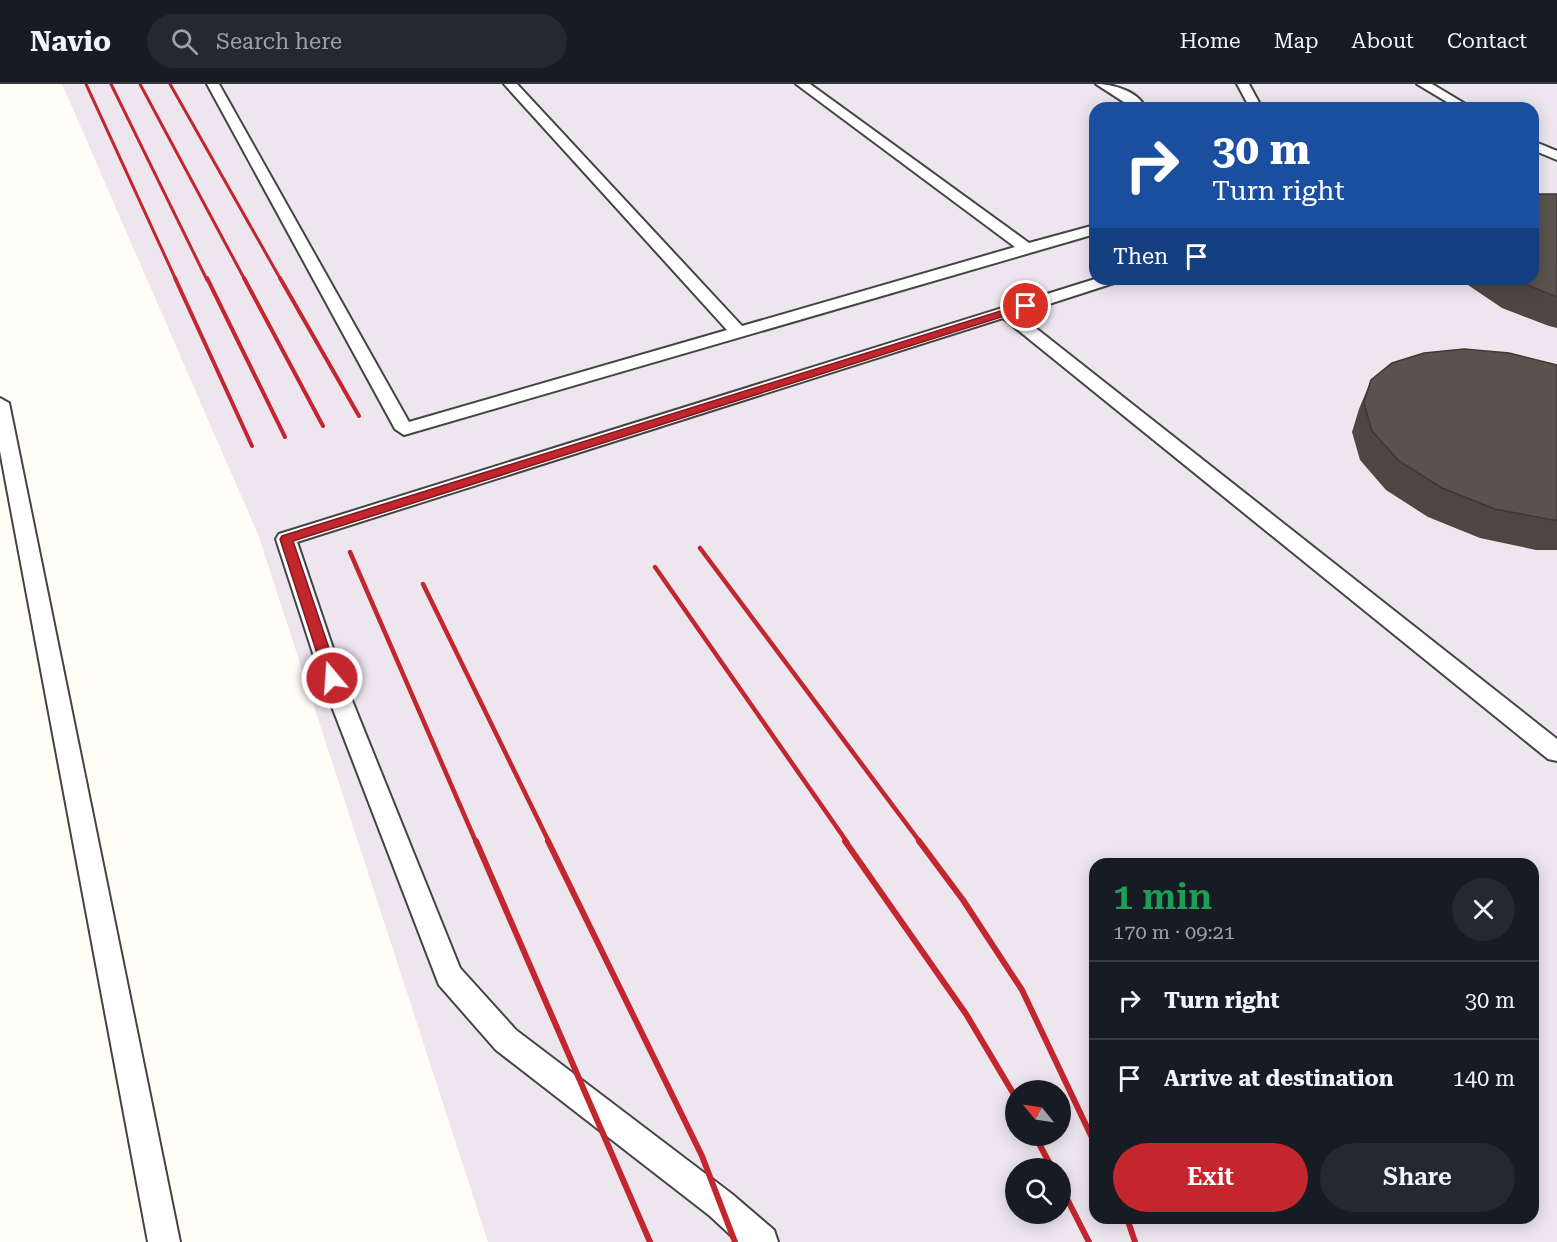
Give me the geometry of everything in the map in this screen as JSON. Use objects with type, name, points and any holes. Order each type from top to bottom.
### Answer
[{"type":"lane","points":[[213,84],[404,429],[1089,231]]},
{"type":"lane","points":[[510,84],[738,332]]},
{"type":"lane","points":[[802,84],[1027,249]]},
{"type":"lane","points":[[1102,84],[1135,102]]},
{"type":"lane","points":[[1243,84],[1253,102]]},
{"type":"lane","points":[[1423,84],[1455,102]]},
{"type":"lane","points":[[1539,148],[1557,156]]},
{"type":"lane","points":[[762,1242],[721,1205],[506,1040],[449,976],[332,678],[286,539],[1092,285]]},
{"type":"lane","points":[[1005,312],[1557,752]]},
{"type":"lane","points":[[0,403],[164,1242]]},
{"type":"shaded area","points":[[62,84],[1557,84],[1557,1242],[488,1242],[259,537]]},
{"type":"building","points":[[1539,194],[1557,194],[1557,297],[1527,285],[1539,285]]},
{"type":"building","points":[[1464,349],[1509,353],[1557,365],[1557,520],[1495,509],[1442,488],[1399,461],[1372,431],[1364,403],[1371,380],[1392,363],[1424,353]]},
{"type":"railway","points":[[86,84],[176,280]]},
{"type":"railway","points":[[111,84],[207,280]]},
{"type":"railway","points":[[140,84],[245,280]]},
{"type":"railway","points":[[170,84],[281,280]]},
{"type":"railway","points":[[175,278],[252,446]]},
{"type":"railway","points":[[207,278],[285,437]]},
{"type":"railway","points":[[244,278],[323,426]]},
{"type":"railway","points":[[280,278],[359,416]]},
{"type":"railway","points":[[700,548],[920,842]]},
{"type":"railway","points":[[350,552],[476,842]]},
{"type":"railway","points":[[655,567],[847,842]]},
{"type":"railway","points":[[423,584],[549,842]]},
{"type":"railway","points":[[476,841],[650,1242]]},
{"type":"railway","points":[[548,841],[702,1156],[735,1242]]},
{"type":"railway","points":[[845,841],[966,1014],[1005,1080]]},
{"type":"railway","points":[[919,841],[963,900],[1022,990],[1089,1131]]},
{"type":"railway","points":[[1040,1146],[1047,1158]]},
{"type":"railway","points":[[1071,1207],[1089,1242]]},
{"type":"railway","points":[[1129,1224],[1135,1242]]},
{"type":"route","points":[[332,678],[286,539],[1026,306]]}]
